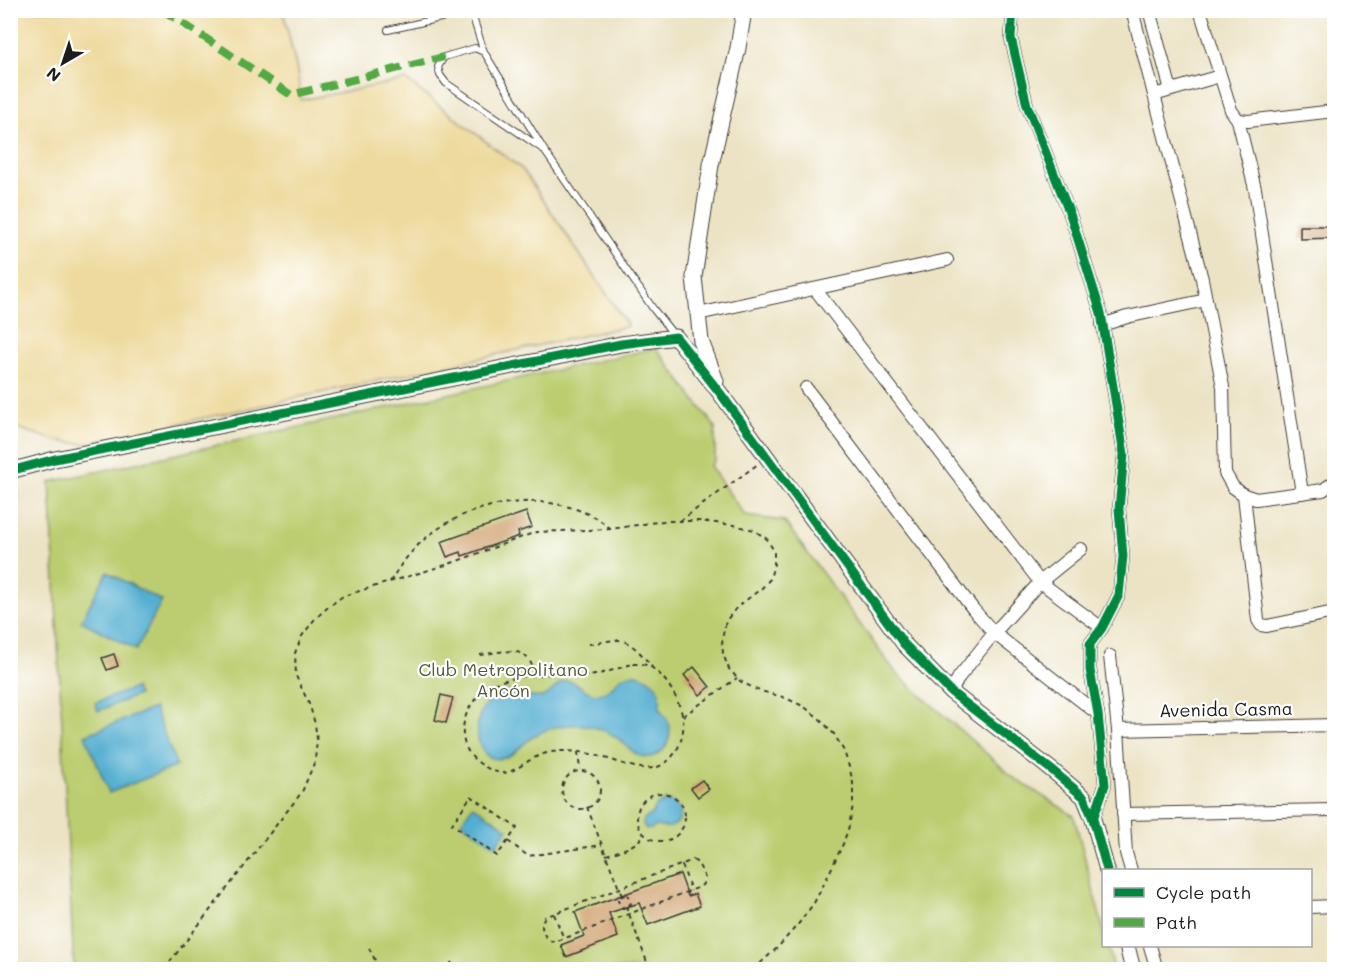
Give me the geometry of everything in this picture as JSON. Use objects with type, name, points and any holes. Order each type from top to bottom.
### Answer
[{"type":"street","points":[[720,393],[701,341],[694,277],[711,165],[738,48],[744,10]]},
{"type":"street","points":[[1013,10],[1011,38],[1027,105],[1071,217],[1101,313],[1124,454],[1119,509],[1123,556],[1119,595],[1102,628],[1090,644],[1090,670],[1098,714],[1105,785],[1093,819]]},
{"type":"street","points":[[1132,10],[1202,279],[1222,387],[1225,473],[1233,487],[1244,495],[1257,499],[1323,490],[1335,482]]},
{"type":"street","points":[[1149,10],[1171,90]]},
{"type":"street","points":[[1200,10],[1231,110],[1238,120],[1255,189],[1302,493]]},
{"type":"street","points":[[1154,95],[1220,76]]},
{"type":"street","points":[[1238,120],[1248,121],[1335,111]]},
{"type":"street","points":[[698,314],[947,260]]},
{"type":"street","points":[[814,289],[1040,582],[1102,628]]},
{"type":"street","points":[[1102,325],[1127,317],[1206,300]]},
{"type":"street","points":[[10,471],[55,459],[621,344],[676,337],[720,393],[904,644],[951,692],[1084,797],[1093,819],[1107,869]]},
{"type":"street","points":[[806,388],[973,609],[994,633],[1098,714]]},
{"type":"street","points":[[1244,495],[1258,620],[1261,625],[1268,626],[1335,612]]},
{"type":"street","points":[[951,692],[959,677],[994,633],[1040,582],[1081,549]]},
{"type":"street","points":[[1110,656],[1118,730],[1126,853],[1131,869]]},
{"type":"street","name":"Avenida Casma","points":[[1118,730],[1335,725]]},
{"type":"street","points":[[1123,814],[1335,810]]},
{"type":"street","points":[[1312,907],[1335,906]]},
{"type":"street","points":[[1128,947],[1133,969]]},
{"type":"street","points":[[1151,947],[1157,969]]},
{"type":"lane","points":[[388,30],[471,11],[484,52],[544,150],[654,310],[676,337]]},
{"type":"lane","points":[[484,52],[475,48],[444,57],[438,67],[440,75],[446,83],[544,150]]},
{"type":"path","points":[[680,521],[767,457]]},
{"type":"path","points":[[390,582],[418,545],[444,525],[461,516],[508,502],[565,506],[598,519],[611,529]]},
{"type":"path","points":[[166,969],[302,792],[310,776],[315,761],[317,740],[310,706],[296,676],[296,653],[302,636],[328,607],[343,596],[449,564],[536,532],[611,529],[663,521],[699,521],[754,530],[767,539],[774,551],[774,564],[770,579],[762,588],[737,606],[726,621],[722,639],[723,654],[729,669],[740,681],[803,706],[819,718],[834,734],[844,751],[853,783],[853,805],[849,826],[843,844],[814,903],[800,922],[753,969]]},
{"type":"path","points":[[589,644],[620,640],[641,654],[653,670]]},
{"type":"path","points":[[480,655],[518,651],[531,663],[536,676]]},
{"type":"path","points":[[633,664],[647,665],[653,670],[659,673],[673,692],[683,717],[684,726],[679,747],[661,765],[650,769],[640,768],[595,755],[560,751],[533,758],[512,771],[501,773],[487,769],[478,762],[465,745],[463,721],[468,709],[476,698],[493,684],[536,676],[599,674],[633,664]]},
{"type":"path","points":[[683,717],[737,678]]},
{"type":"path","points":[[578,752],[580,770]]},
{"type":"path","points":[[580,770],[592,774],[599,784],[599,796],[596,802],[579,808],[573,807],[564,798],[562,786],[568,775],[580,770]]},
{"type":"path","points":[[656,793],[664,793],[678,799],[686,813],[683,830],[670,840],[662,842],[644,835],[637,822],[639,807],[643,801],[656,793]]},
{"type":"path","points":[[471,796],[517,828],[508,841],[497,856],[452,824],[471,796]]},
{"type":"path","points":[[587,807],[622,896]]},
{"type":"path","points":[[606,855],[631,847],[644,835]]},
{"type":"path","points":[[508,841],[528,856],[602,845]]},
{"type":"path","points":[[693,860],[700,866],[705,879],[700,887],[691,891],[564,939],[551,942],[546,938],[541,922],[545,917],[619,888],[693,860]]},
{"type":"path","points":[[682,864],[691,891]]},
{"type":"path","points":[[627,894],[631,904],[621,908],[617,898],[622,896],[627,894]]},
{"type":"path","points":[[626,906],[650,969]]},
{"type":"path","points":[[554,914],[564,939]]},
{"type":"path","points":[[369,948],[380,969]]},
{"type":"path","points":[[444,969],[452,962]]},
{"type":"green space","name":"Club Metropolitano Ancón","points":[[656,348],[715,427],[715,460],[710,466],[745,516],[784,521],[896,673],[1014,778],[1074,816],[1102,924],[1102,947],[1108,947],[1114,969],[74,969],[50,482]]},
{"type":"sand","points":[[11,10],[283,11],[297,71],[301,100],[406,80],[523,170],[628,326],[84,444],[58,441],[11,426]]},
{"type":"water","points":[[107,572],[162,601],[136,650],[81,621]]},
{"type":"water","points":[[633,674],[646,677],[656,686],[660,694],[661,710],[669,724],[670,734],[667,744],[656,755],[643,757],[638,755],[608,733],[581,725],[555,727],[539,733],[513,754],[503,758],[495,759],[488,756],[480,746],[477,731],[481,711],[489,701],[500,694],[512,691],[540,697],[547,695],[560,683],[571,681],[597,694],[607,691],[618,680]]},
{"type":"water","points":[[135,688],[138,695],[98,711],[95,703]]},
{"type":"water","points":[[154,708],[177,766],[109,793],[85,735]]},
{"type":"water","points":[[665,801],[678,807],[680,817],[678,822],[666,828],[657,826],[646,829],[643,825],[644,819],[652,814],[657,805]]},
{"type":"water","points":[[473,805],[508,829],[496,846],[461,822]]},
{"type":"building","points":[[1300,226],[1335,226],[1335,238],[1300,239]]},
{"type":"building","points":[[526,512],[532,527],[518,532],[519,536],[462,556],[461,552],[447,557],[441,542]]},
{"type":"building","points":[[114,654],[118,666],[107,670],[102,658]]},
{"type":"building","points":[[694,667],[710,687],[700,695],[684,675]]},
{"type":"building","points":[[441,695],[453,698],[446,723],[435,720]]},
{"type":"building","points":[[702,780],[709,789],[698,797],[691,788]]},
{"type":"building","points":[[680,874],[688,896],[695,894],[700,906],[648,925],[639,903],[609,913],[618,937],[566,957],[561,945],[584,936],[575,912]]},
{"type":"marked path","points":[[163,10],[291,95],[444,57]]},
{"type":"cycle path","points":[[1013,10],[1011,38],[1027,105],[1071,217],[1101,313],[1124,454],[1119,509],[1123,556],[1119,595],[1102,628],[1090,644],[1090,670],[1098,714],[1105,785],[1093,819]]},
{"type":"cycle path","points":[[10,471],[55,459],[621,344],[676,337],[720,393],[904,644],[951,692],[1084,797],[1093,819],[1107,869]]}]
